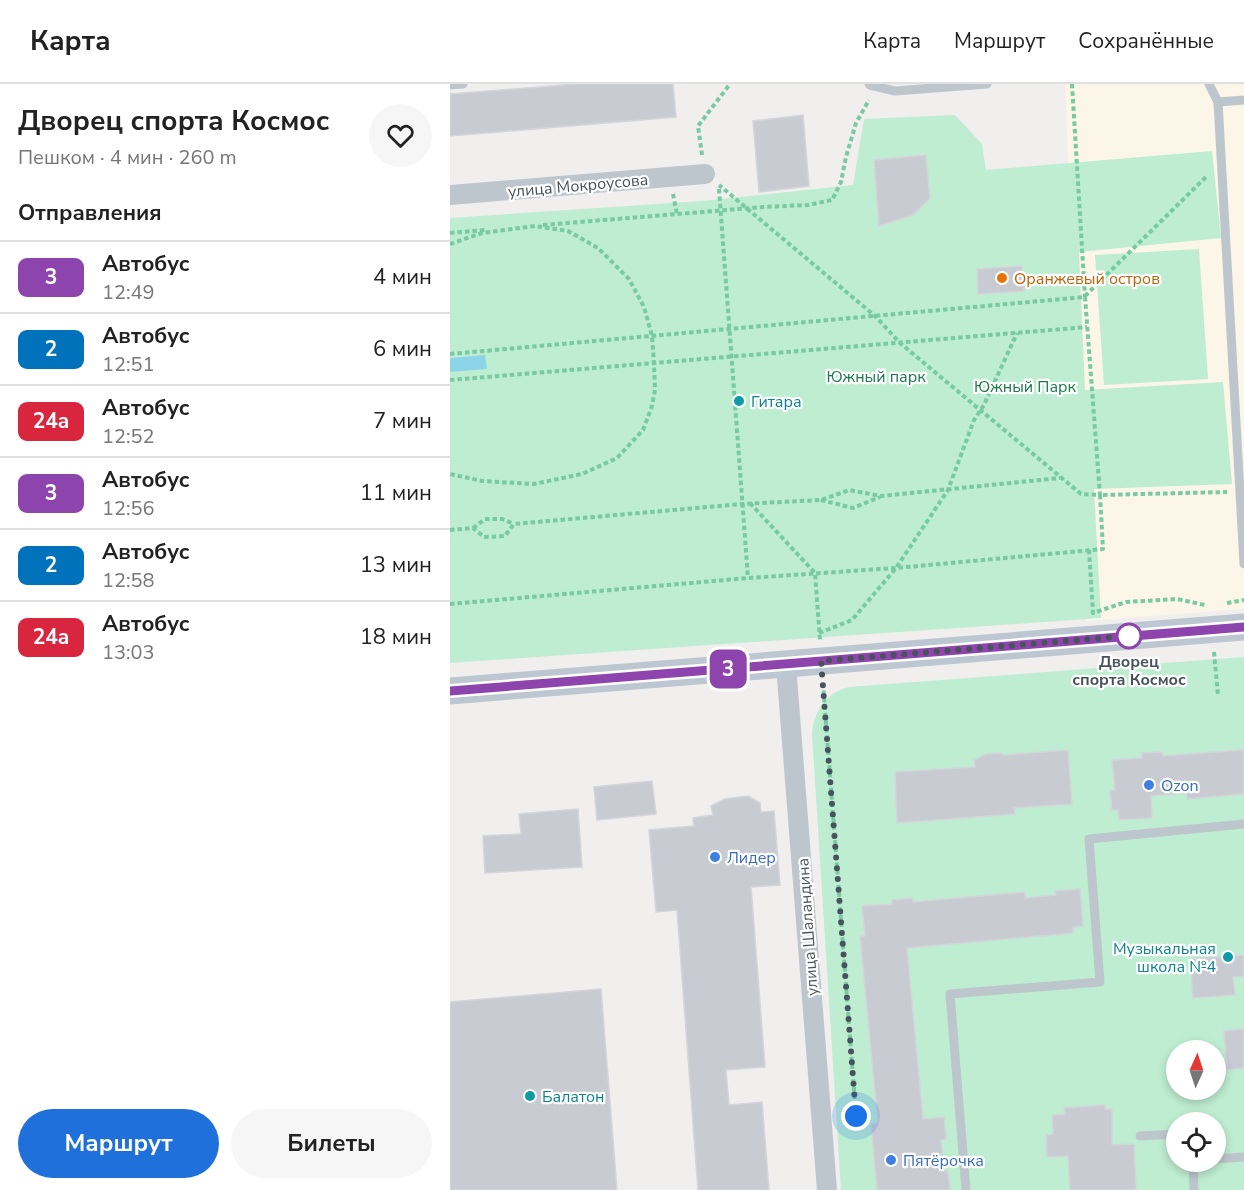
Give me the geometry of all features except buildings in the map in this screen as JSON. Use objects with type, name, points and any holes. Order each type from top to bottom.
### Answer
[{"type":"street","name":"улица Мокроусова","points":[[450,195],[712,180]]},
{"type":"street","points":[[450,691],[1244,627]]},
{"type":"street","name":"улица Шаландина","points":[[786,665],[827,1190]]},
{"type":"lane","points":[[450,85],[463,84]]},
{"type":"lane","points":[[873,85],[895,91],[987,84]]},
{"type":"lane","points":[[1209,84],[1218,102],[1244,564]]},
{"type":"lane","points":[[1218,102],[1244,100]]},
{"type":"lane","points":[[966,1190],[950,994],[1100,982],[1089,839],[1244,824]]},
{"type":"lane","points":[[1140,1136],[1166,1135]]},
{"type":"lane","points":[[1226,1158],[1244,1157]]},
{"type":"lane","points":[[1193,1172],[1194,1190]]},
{"type":"path","points":[[730,84],[698,126],[720,211],[748,578]]},
{"type":"path","points":[[450,604],[1103,549],[1072,84]]},
{"type":"path","points":[[450,233],[808,205],[832,200],[841,182],[856,123],[873,85]]},
{"type":"path","points":[[450,354],[1085,297],[1222,162]]},
{"type":"path","points":[[712,180],[1081,494],[1240,491]]},
{"type":"path","points":[[450,244],[482,233],[535,226],[568,231],[598,248],[629,279],[644,308],[652,336],[655,390],[643,430],[617,458],[582,474],[534,484],[482,481],[450,474]]},
{"type":"path","points":[[450,380],[1087,327]]},
{"type":"path","points":[[819,633],[852,620],[896,568],[948,490],[974,420],[984,405],[1017,333]]},
{"type":"path","points":[[821,500],[849,490],[881,496],[1061,478]]},
{"type":"path","points":[[450,530],[473,528],[485,519],[502,519],[514,524],[750,503],[821,500],[853,508],[881,496]]},
{"type":"path","points":[[750,503],[815,573],[856,1116]]},
{"type":"path","points":[[473,528],[484,537],[505,536],[514,524]]},
{"type":"path","points":[[1089,550],[1093,613],[1126,602],[1177,599],[1209,606]]},
{"type":"path","points":[[1221,604],[1244,600]]},
{"type":"shaded area","points":[[1065,84],[1244,84],[1244,609],[1086,621]]},
{"type":"green space","name":"Южный парк","points":[[955,115],[982,144],[986,170],[1212,151],[1221,238],[1079,252],[1085,390],[1223,382],[1232,484],[1094,489],[1101,618],[450,663],[450,218],[702,201],[853,185],[864,119]]},
{"type":"green space","points":[[1199,249],[1208,379],[1104,385],[1095,255]]},
{"type":"green space","points":[[1244,657],[1244,1190],[841,1190],[812,734],[815,717],[819,710],[828,698],[849,687]]},
{"type":"water","points":[[485,355],[487,369],[450,372],[450,358]]},
{"type":"bus line","name":"3","points":[[450,691],[1244,627]]},
{"type":"place","name":"Оранжевый остров","points":[[1002,278]]},
{"type":"place","name":"Гитара","points":[[739,401]]},
{"type":"place","name":"Дворец спорта Космос","points":[[1129,636]]},
{"type":"place","name":"Ozon","points":[[1149,785]]},
{"type":"place","name":"Лидер","points":[[715,857]]},
{"type":"place","name":"Музыкальная школа №4","points":[[1228,957]]},
{"type":"place","name":"Балатон","points":[[530,1096]]},
{"type":"place","name":"Пятёрочка","points":[[891,1160]]},
{"type":"route","points":[[856,1116],[821,661],[1140,635],[1129,636]]},
{"type":"park label","name":"Южный Парк","points":[[1025,386]]}]
